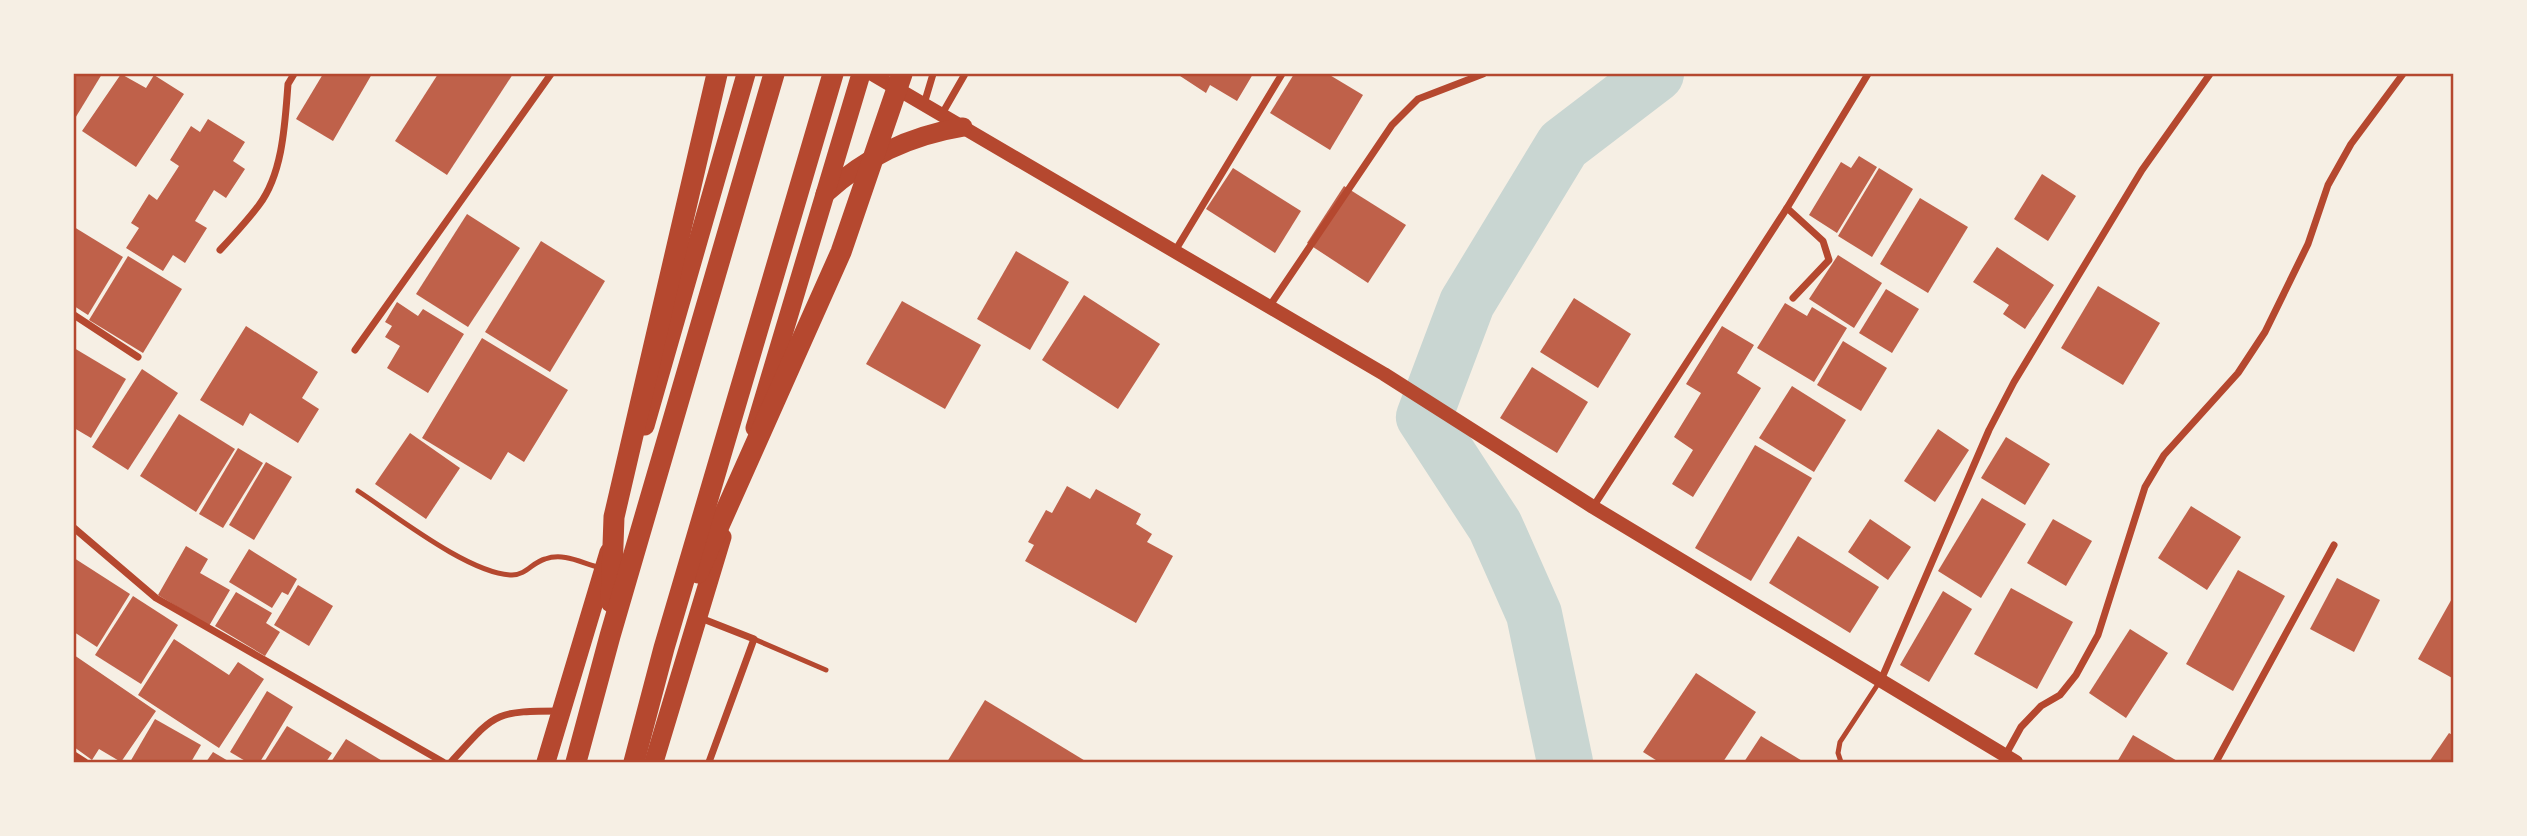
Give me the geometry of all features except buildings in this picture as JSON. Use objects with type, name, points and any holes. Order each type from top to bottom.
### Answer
[{"type":"highway","points":[[610,636],[614,517],[717,74]]},
{"type":"highway","points":[[732,74],[734,111]]},
{"type":"highway","points":[[546,762],[746,74]]},
{"type":"highway","points":[[576,762],[610,636],[775,74]]},
{"type":"highway","points":[[634,762],[664,648],[833,74]]},
{"type":"highway","points":[[654,762],[861,74]]},
{"type":"highway","points":[[664,648],[841,252],[902,74]]},
{"type":"highway","points":[[824,195],[848,173],[894,145],[934,131],[963,127]]},
{"type":"main road","points":[[872,74],[1384,374],[1593,507],[2010,759]]},
{"type":"street","points":[[220,250],[260,204],[271,184],[277,165],[288,84],[294,74]]},
{"type":"street","points":[[355,350],[551,74]]},
{"type":"street","points":[[925,104],[933,74]]},
{"type":"street","points":[[942,114],[965,74]]},
{"type":"street","points":[[1175,251],[1282,74]]},
{"type":"street","points":[[1269,307],[1392,125],[1418,99],[1483,74]]},
{"type":"street","points":[[1593,507],[1787,208],[1868,74]]},
{"type":"street","points":[[1881,680],[1989,430],[2014,382],[2142,170],[2210,74]]},
{"type":"street","points":[[2010,759],[2021,727],[2041,706],[2060,695],[2076,675],[2098,635],[2145,487],[2164,456],[2238,373],[2265,332],[2308,244],[2328,185],[2351,144],[2403,74]]},
{"type":"street","points":[[1787,208],[1823,242],[1829,260],[1793,298]]},
{"type":"street","points":[[74,315],[138,356]]},
{"type":"street","points":[[74,528],[156,598],[443,762]]},
{"type":"street","points":[[2216,762],[2334,545]]},
{"type":"street","points":[[698,617],[754,639],[709,762]]},
{"type":"street","points":[[451,762],[489,720],[513,711],[561,711]]},
{"type":"street","points":[[74,755],[85,762]]},
{"type":"lane","points":[[358,491],[459,558],[488,569],[513,575],[529,570],[544,559],[569,556],[604,568]]},
{"type":"lane","points":[[754,639],[826,670]]},
{"type":"lane","points":[[1841,762],[1838,752],[1840,742],[1881,680]]},
{"type":"waterway","points":[[1565,762],[1534,614],[1495,526],[1424,417],[1467,303],[1563,145],[1656,74]]}]
